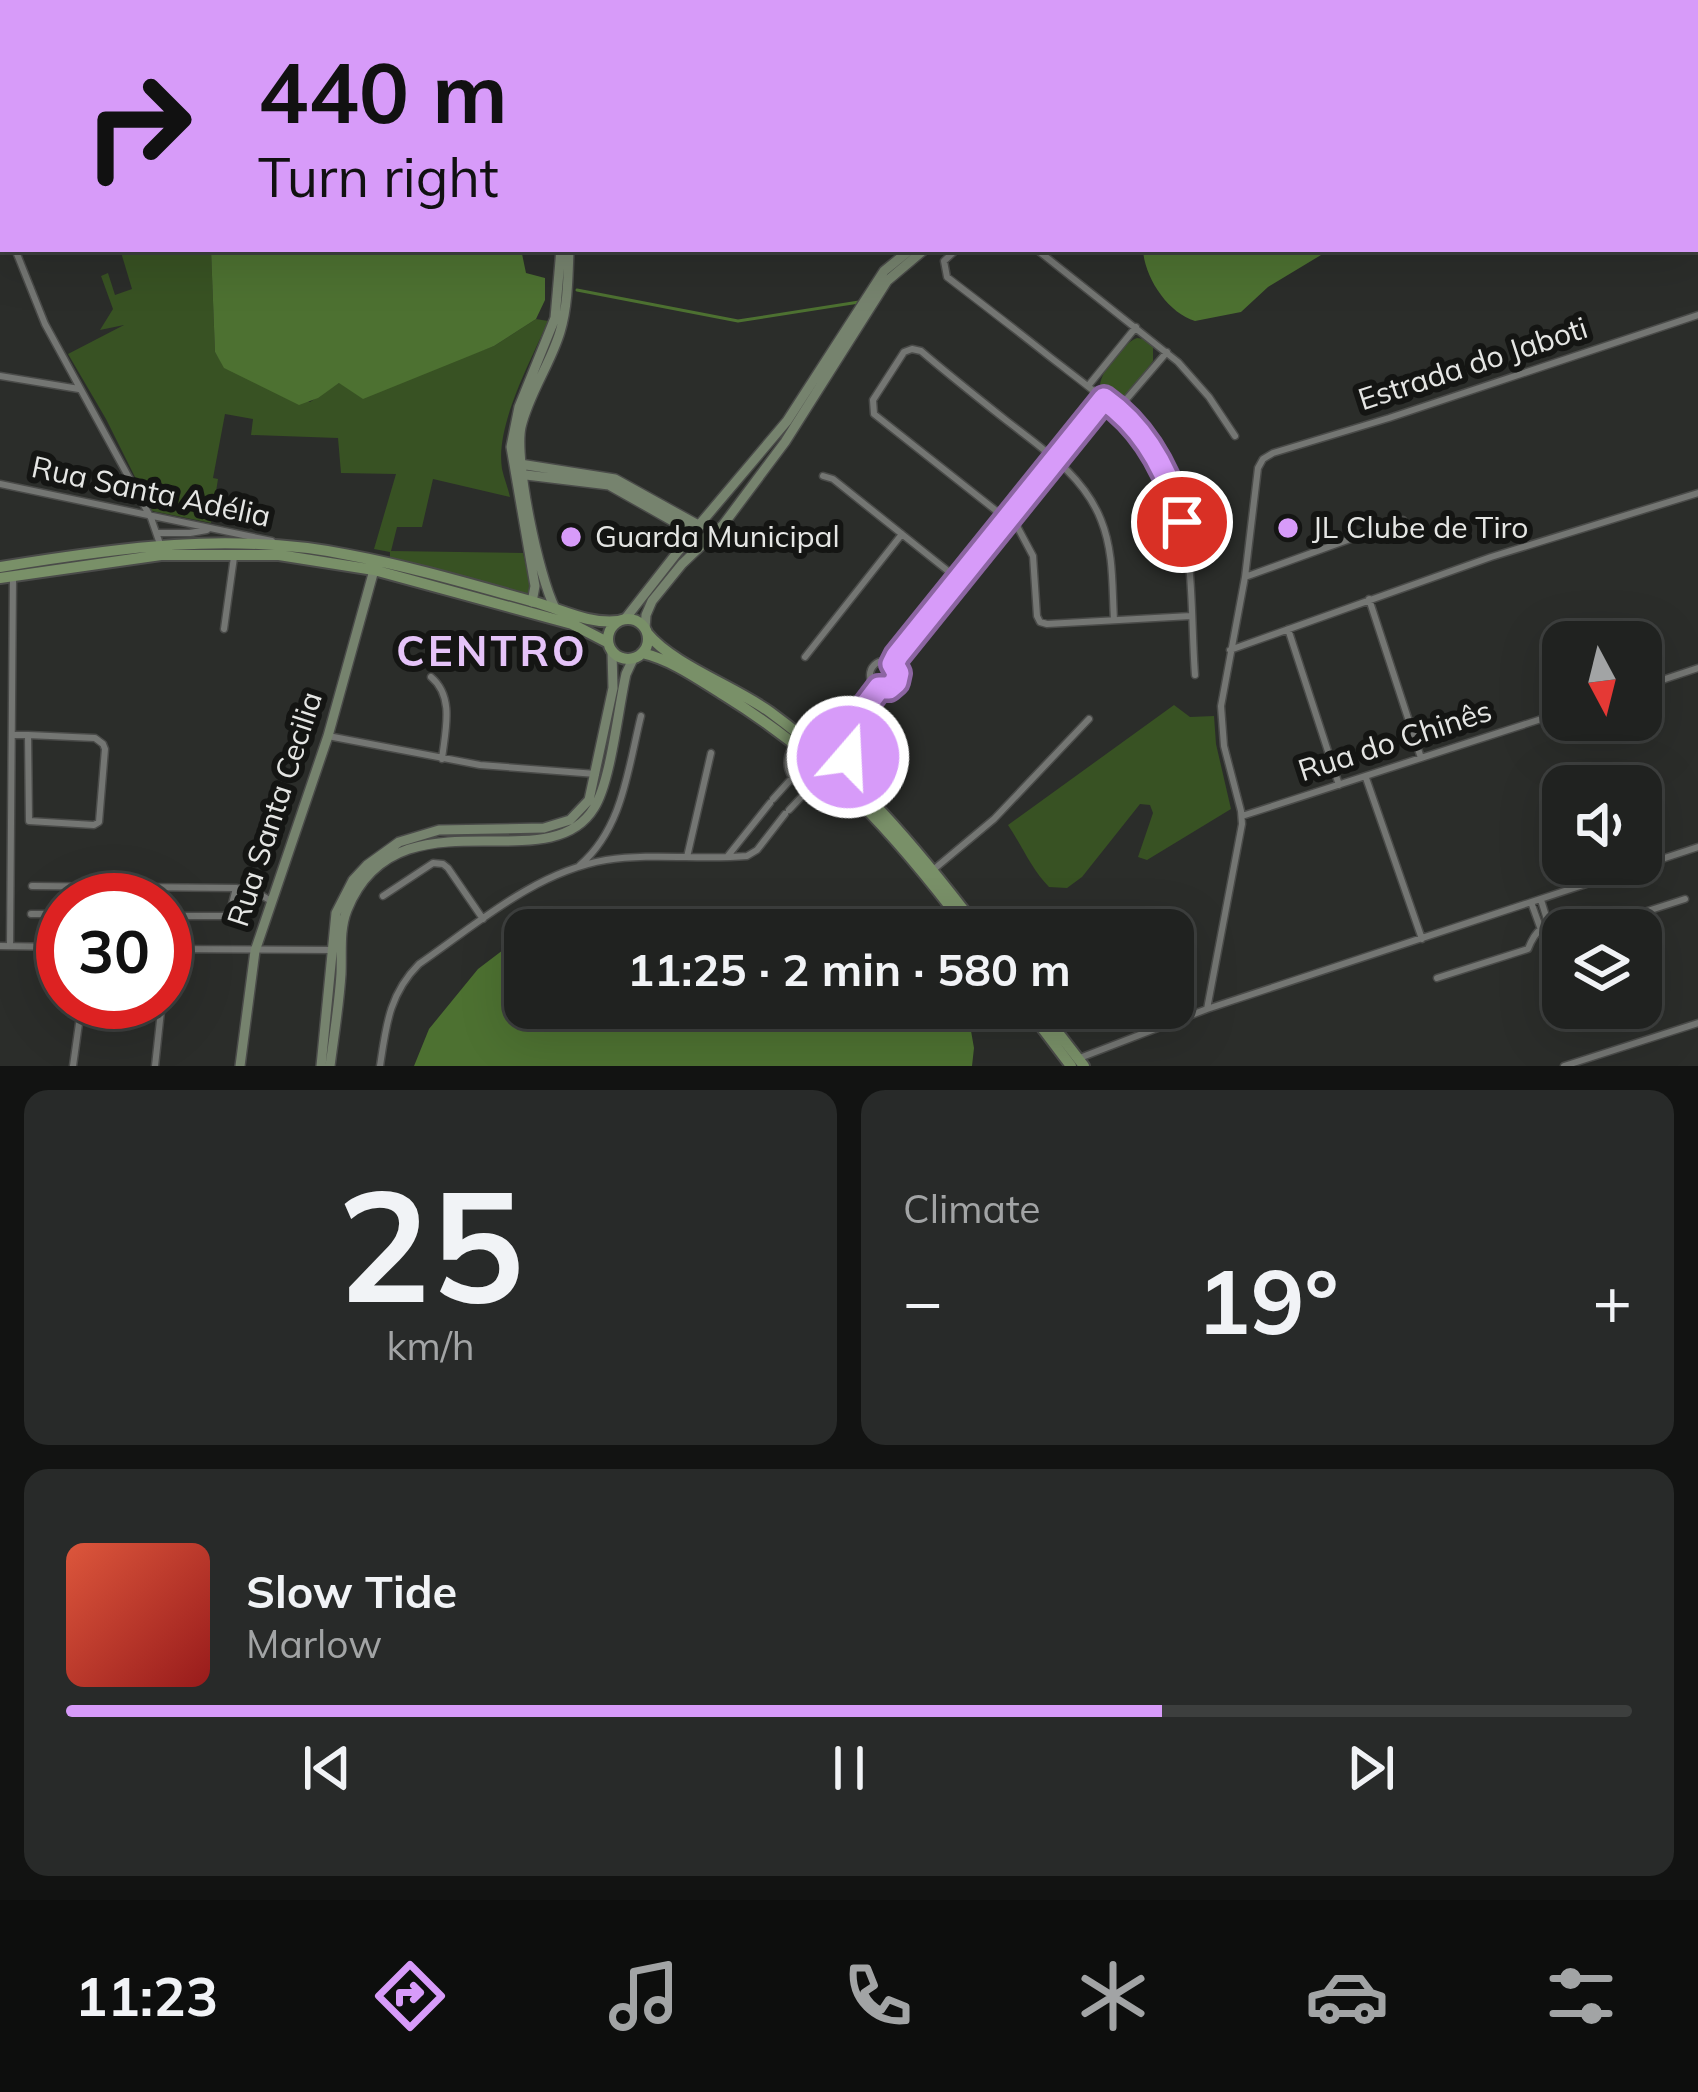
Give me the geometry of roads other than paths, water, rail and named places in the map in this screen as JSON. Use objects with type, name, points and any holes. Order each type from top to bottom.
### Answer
[{"type":"main road","points":[[7,571],[243,542],[380,561],[596,622],[637,621],[662,648],[736,690],[888,816],[963,909]]},
{"type":"main road","points":[[165,548],[315,560],[374,570],[572,624],[621,659],[662,658],[795,737]]},
{"type":"main road","points":[[609,647],[609,630],[621,620]]},
{"type":"main road","points":[[638,656],[647,644],[646,631]]},
{"type":"main road","points":[[843,777],[952,909]]},
{"type":"main road","points":[[1045,1029],[1076,1064]]},
{"type":"main road","points":[[1054,1029],[1076,1064]]},
{"type":"street","points":[[16,252],[38,310],[165,548],[190,533],[210,529]]},
{"type":"street","points":[[555,608],[511,447],[514,422],[555,318],[565,252]]},
{"type":"street","points":[[621,620],[787,421],[888,273],[908,252]]},
{"type":"street","points":[[646,631],[652,601],[711,538],[785,442],[888,273],[920,252]]},
{"type":"street","points":[[954,252],[944,262],[947,277],[1118,409],[1163,468],[1185,536],[1195,675]]},
{"type":"street","points":[[1040,252],[1167,352],[1199,385],[1235,436]]},
{"type":"street","name":"Estrada do Jaboti","points":[[1245,578],[1258,468],[1273,453],[1698,315]]},
{"type":"street","points":[[1088,386],[1136,327]]},
{"type":"street","points":[[1114,620],[1111,559],[1102,523],[1086,492],[1055,459],[921,352],[912,349],[902,355],[873,400],[874,414],[1023,535],[1033,556],[1040,622],[1047,624],[1191,616]]},
{"type":"street","points":[[1118,409],[1167,352]]},
{"type":"street","points":[[0,376],[80,389]]},
{"type":"street","points":[[893,664],[1104,399]]},
{"type":"street","points":[[517,469],[609,485],[711,538]]},
{"type":"street","points":[[517,469],[535,586],[532,602]]},
{"type":"street","points":[[823,476],[833,479],[958,580]]},
{"type":"street","name":"Rua Santa Adélia","points":[[0,484],[293,547]]},
{"type":"street","points":[[1230,650],[1491,556],[1698,493]]},
{"type":"street","points":[[1207,1009],[1242,816],[1222,733],[1221,706],[1245,578],[1403,520]]},
{"type":"street","points":[[805,657],[902,534]]},
{"type":"street","points":[[224,629],[235,554]]},
{"type":"street","name":"Rua Santa Cecilia","points":[[240,1066],[255,951],[328,736],[374,570]]},
{"type":"street","points":[[7,571],[12,735],[10,946]]},
{"type":"street","points":[[1369,599],[1421,758]]},
{"type":"street","points":[[1288,628],[1339,785]]},
{"type":"street","points":[[321,1066],[336,914],[367,865],[416,835],[439,830],[554,836],[585,820],[602,793],[614,680],[609,647]]},
{"type":"street","points":[[331,1066],[343,924],[360,887],[383,863],[417,847],[544,828],[581,811],[589,800],[626,674],[638,656]]},
{"type":"street","points":[[876,662],[893,664],[896,682],[889,688],[875,686],[870,669],[876,662]]},
{"type":"street","points":[[1662,680],[1698,668]]},
{"type":"street","points":[[431,677],[440,684],[447,701],[442,759]]},
{"type":"street","points":[[833,726],[852,714],[875,686]]},
{"type":"street","points":[[844,737],[824,724],[795,737],[788,754],[792,778],[819,792],[843,777],[848,757],[844,737],[852,714]]},
{"type":"street","points":[[380,1066],[389,1008],[406,976],[542,881],[578,866],[606,846],[641,716]]},
{"type":"street","points":[[933,869],[994,820],[1089,718]]},
{"type":"street","name":"Rua do Chinês","points":[[1242,816],[1542,719]]},
{"type":"street","points":[[12,735],[28,735],[95,738],[104,744],[99,822],[29,821],[28,735]]},
{"type":"street","points":[[328,736],[442,759],[596,774]]},
{"type":"street","points":[[686,857],[711,753]]},
{"type":"street","points":[[1366,776],[1423,939]]},
{"type":"street","points":[[727,857],[792,778]]},
{"type":"street","points":[[578,866],[619,859],[742,856],[757,850],[808,790]]},
{"type":"street","points":[[762,813],[776,825]]},
{"type":"street","points":[[736,845],[742,856]]},
{"type":"street","points":[[606,846],[619,859]]},
{"type":"street","points":[[1076,1064],[1207,1009],[1698,847]]},
{"type":"street","points":[[383,896],[438,863],[448,868],[483,920]]},
{"type":"street","points":[[32,886],[236,888],[271,901]]},
{"type":"street","points":[[192,916],[224,916],[230,912],[236,888]]},
{"type":"street","points":[[1652,909],[1685,898]]},
{"type":"street","points":[[1536,901],[1542,920]]},
{"type":"street","points":[[31,914],[36,914]]},
{"type":"street","points":[[1437,978],[1528,949],[1534,933],[1542,928]]},
{"type":"street","points":[[0,946],[36,946]]},
{"type":"street","points":[[192,950],[333,950]]},
{"type":"street","points":[[1564,1066],[1698,1023]]},
{"type":"street","points":[[73,1066],[78,1029]]},
{"type":"street","points":[[154,1066],[159,1029]]},
{"type":"waterway","points":[[577,290],[738,321],[859,302]]},
{"type":"place","name":"JL Clube de Tiro","points":[[1288,528]]},
{"type":"place","name":"Guarda Municipal","points":[[571,537]]},
{"type":"district","name":"CENTRO","points":[[492,651]]}]
